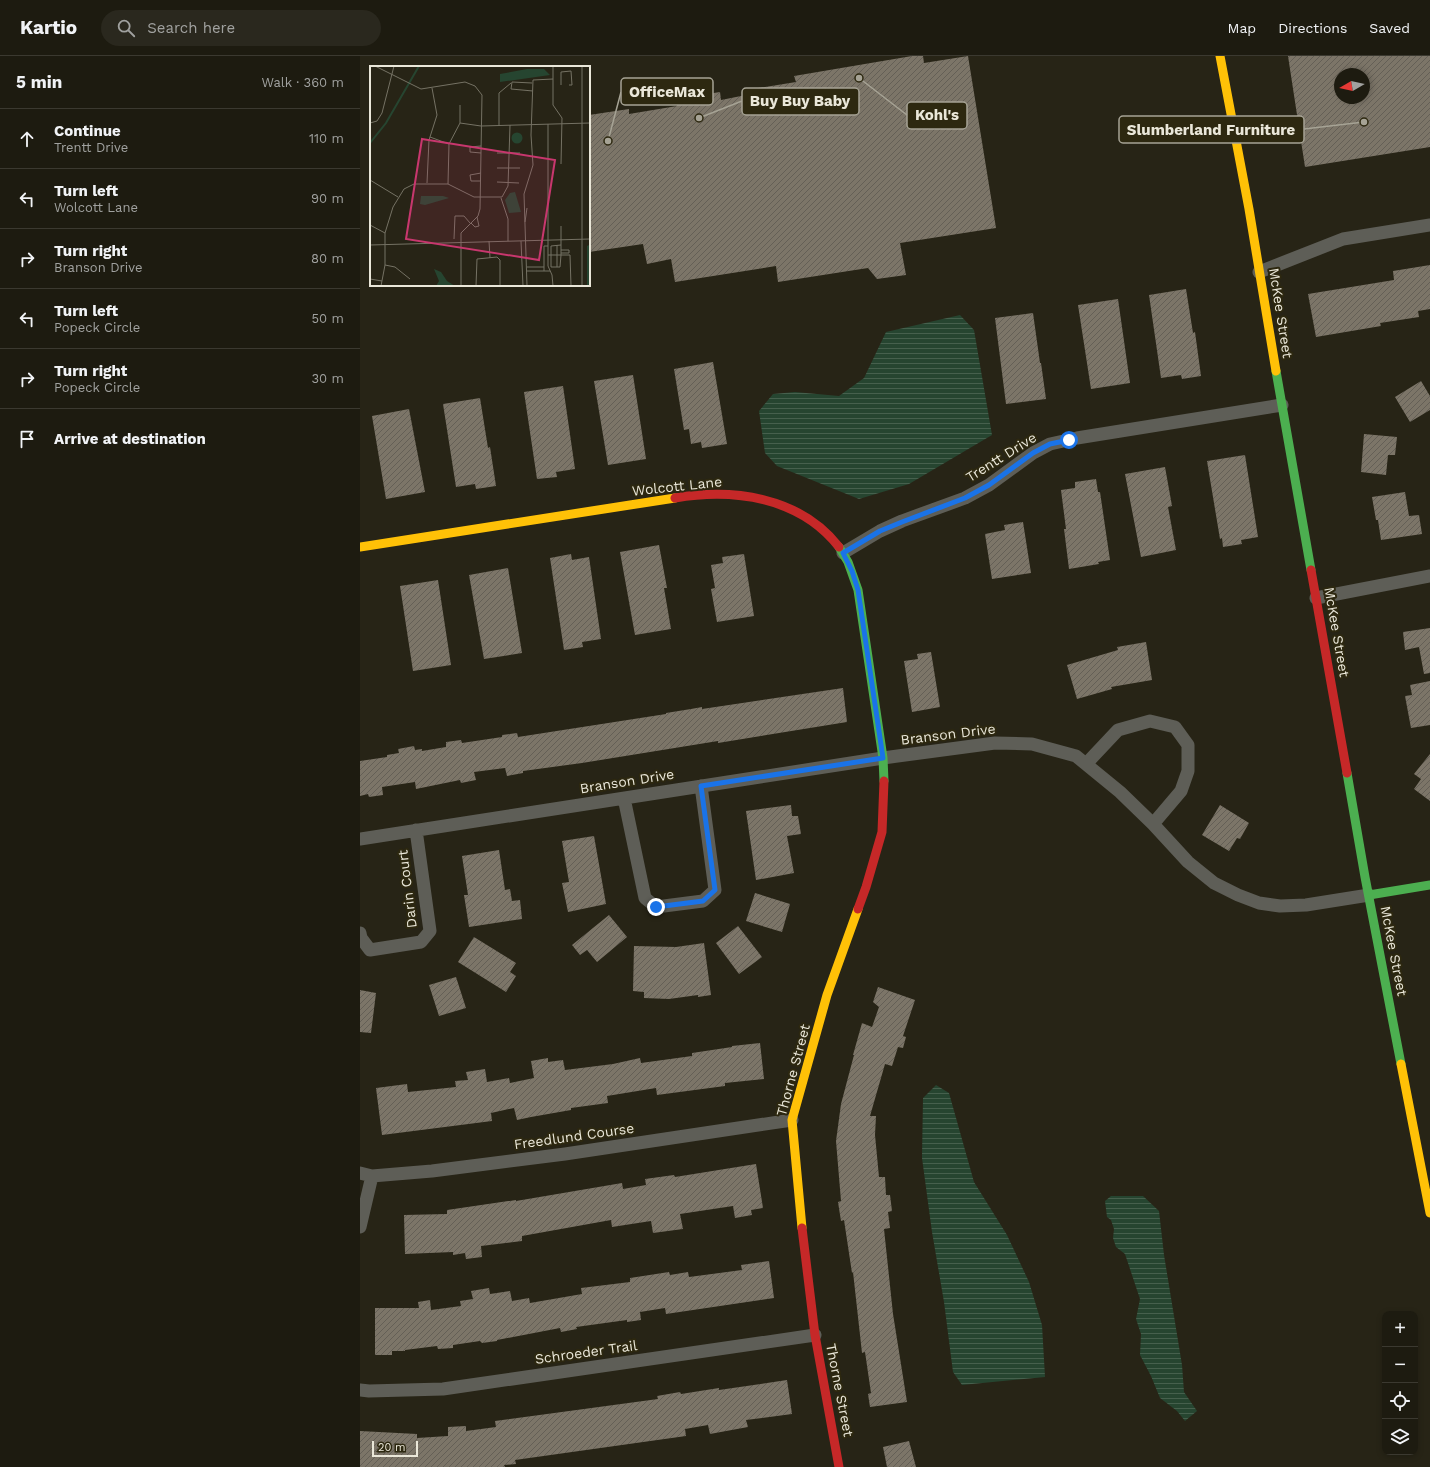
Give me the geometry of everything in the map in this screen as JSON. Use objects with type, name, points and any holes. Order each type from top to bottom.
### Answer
[{"type":"street","name":"McKee Street","points":[[1220,56],[1248,201],[1282,405],[1369,895],[1430,1213]]},
{"type":"street","points":[[1259,272],[1343,239],[1430,225]]},
{"type":"street","name":"Trentt Drive","points":[[843,553],[880,531],[965,498],[989,485],[1033,453],[1050,444],[1077,438],[1282,405]]},
{"type":"street","name":"Wolcott Lane","points":[[360,546],[685,496],[709,494],[754,497],[775,502],[815,523],[830,537],[843,553],[852,571],[858,590],[883,758]]},
{"type":"street","points":[[1316,598],[1430,576]]},
{"type":"street","points":[[1086,764],[1118,730],[1150,721],[1175,727],[1188,745],[1188,771],[1181,791],[1153,824]]},
{"type":"street","name":"Branson Drive","points":[[360,839],[883,758],[996,743],[1032,744],[1076,756],[1120,792],[1153,824],[1188,862],[1214,883],[1238,895],[1259,902],[1280,906],[1306,905],[1369,895]]},
{"type":"street","name":"Thorne Street","points":[[840,1467],[815,1335],[799,1201],[792,1120],[827,995],[866,887],[882,832],[884,792],[883,758]]},
{"type":"street","points":[[624,798],[645,898],[656,907],[703,901],[715,890],[701,786]]},
{"type":"street","name":"Darin Court","points":[[360,933],[361,938],[370,950],[421,942],[430,931],[416,830]]},
{"type":"street","points":[[1369,895],[1430,885]]},
{"type":"street","name":"Freedlund Course","points":[[366,1174],[432,1171],[557,1155],[792,1120]]},
{"type":"street","points":[[360,1227],[366,1174]]},
{"type":"street","name":"Schroeder Trail","points":[[360,1390],[443,1389],[815,1335]]},
{"type":"shaded area","points":[[960,315],[974,330],[992,435],[909,484],[859,499],[777,466],[765,453],[759,411],[773,394],[795,392],[839,396],[864,378],[886,332]]},
{"type":"shaded area","points":[[936,1085],[949,1093],[974,1182],[1007,1235],[1029,1282],[1042,1325],[1045,1377],[962,1385],[953,1372],[922,1158],[923,1098]]},
{"type":"shaded area","points":[[1111,1196],[1143,1196],[1159,1211],[1164,1255],[1182,1365],[1184,1392],[1197,1411],[1185,1421],[1177,1411],[1160,1398],[1140,1355],[1141,1334],[1136,1319],[1140,1299],[1125,1254],[1116,1247],[1113,1238],[1114,1229],[1111,1220],[1107,1217],[1105,1201]]},
{"type":"building","points":[[912,56],[923,56],[924,63],[968,56],[996,228],[900,243],[906,275],[877,279],[868,268],[778,282],[776,266],[675,282],[671,259],[647,264],[643,244],[590,252],[590,115],[629,109],[629,114],[677,106],[676,99],[720,92],[721,100],[746,95],[746,90],[796,82],[794,76]]},
{"type":"building","points":[[1288,56],[1430,56],[1430,147],[1305,167]]},
{"type":"building","points":[[1430,265],[1430,309],[1418,311],[1419,317],[1380,323],[1381,326],[1316,337],[1308,294],[1394,280],[1393,271]]},
{"type":"building","points":[[1186,289],[1193,333],[1195,332],[1201,376],[1182,379],[1181,375],[1161,378],[1149,295]]},
{"type":"building","points":[[1118,299],[1130,383],[1091,389],[1078,305]]},
{"type":"building","points":[[1033,313],[1046,399],[1006,404],[995,318]]},
{"type":"building","points":[[713,362],[727,444],[702,448],[701,442],[691,444],[689,429],[684,430],[674,369]]},
{"type":"building","points":[[633,375],[646,459],[608,465],[594,381]]},
{"type":"building","points":[[1421,381],[1430,396],[1430,410],[1410,422],[1395,397]]},
{"type":"building","points":[[563,386],[575,469],[556,472],[557,477],[537,479],[524,392]]},
{"type":"building","points":[[480,398],[496,486],[476,489],[475,484],[456,487],[443,404]]},
{"type":"building","points":[[409,409],[425,492],[386,499],[372,416]]},
{"type":"building","points":[[1364,434],[1397,437],[1395,455],[1388,455],[1386,475],[1361,472]]},
{"type":"building","points":[[1245,455],[1258,537],[1241,540],[1242,544],[1223,547],[1222,538],[1220,539],[1207,461]]},
{"type":"building","points":[[1165,467],[1172,506],[1168,507],[1176,550],[1141,557],[1125,474]]},
{"type":"building","points":[[1096,479],[1098,492],[1100,492],[1110,560],[1098,562],[1099,564],[1069,569],[1061,490],[1075,488],[1075,482]]},
{"type":"building","points":[[1405,492],[1409,516],[1419,515],[1422,534],[1381,540],[1372,497]]},
{"type":"building","points":[[1023,522],[1031,573],[992,579],[985,534],[1005,530],[1004,525]]},
{"type":"building","points":[[659,545],[667,588],[664,588],[671,629],[635,635],[620,552]]},
{"type":"building","points":[[571,554],[572,560],[589,557],[601,639],[582,642],[583,647],[564,650],[550,558]]},
{"type":"building","points":[[744,554],[754,616],[717,622],[711,589],[715,588],[711,565],[723,563],[722,557]]},
{"type":"building","points":[[508,568],[522,653],[484,659],[469,575]]},
{"type":"building","points":[[438,580],[451,665],[413,671],[400,586]]},
{"type":"building","points":[[1430,628],[1430,673],[1424,674],[1419,647],[1405,650],[1403,632]]},
{"type":"building","points":[[1146,642],[1152,680],[1111,687],[1112,689],[1077,699],[1067,665],[1118,650],[1117,647]]},
{"type":"building","points":[[931,652],[940,707],[912,712],[904,661],[918,659],[917,654]]},
{"type":"building","points":[[1430,681],[1430,725],[1411,728],[1405,696],[1412,695],[1410,685]]},
{"type":"building","points":[[843,688],[847,722],[718,743],[718,741],[523,771],[523,773],[507,776],[505,768],[474,772],[476,780],[461,783],[460,780],[416,789],[415,782],[382,787],[383,795],[369,797],[368,794],[360,796],[360,761],[387,757],[387,755],[399,753],[398,749],[414,746],[415,750],[422,749],[422,751],[446,747],[446,742],[461,740],[462,743],[502,737],[502,735],[517,733],[518,737],[702,707],[702,709]]},
{"type":"building","points":[[1430,754],[1430,801],[1414,789],[1421,779],[1414,774]]},
{"type":"building","points":[[791,805],[792,816],[798,816],[801,834],[787,836],[794,873],[756,880],[746,811]]},
{"type":"building","points":[[1220,805],[1249,823],[1240,839],[1237,838],[1229,851],[1202,835]]},
{"type":"building","points":[[594,836],[606,904],[568,912],[562,883],[569,882],[562,841]]},
{"type":"building","points":[[499,850],[505,890],[510,889],[512,901],[520,900],[522,919],[469,927],[464,895],[468,895],[462,856]]},
{"type":"building","points":[[755,893],[790,904],[782,932],[746,921]]},
{"type":"building","points":[[609,915],[627,937],[597,962],[587,950],[580,955],[572,945]]},
{"type":"building","points":[[738,926],[762,957],[739,974],[716,943]]},
{"type":"building","points":[[474,937],[516,963],[510,972],[516,976],[506,992],[458,962]]},
{"type":"building","points":[[704,943],[711,995],[698,997],[698,995],[669,999],[644,998],[644,992],[633,991],[634,946],[676,947]]},
{"type":"building","points":[[456,977],[466,1008],[439,1016],[429,985]]},
{"type":"building","points":[[878,987],[915,1000],[903,1036],[906,1037],[903,1048],[898,1047],[892,1066],[885,1064],[870,1116],[876,1116],[875,1135],[879,1177],[885,1177],[886,1195],[890,1195],[892,1211],[888,1212],[890,1228],[884,1229],[893,1314],[907,1402],[870,1407],[868,1394],[871,1393],[865,1352],[862,1353],[853,1272],[852,1273],[844,1220],[841,1221],[838,1202],[841,1201],[836,1141],[841,1104],[862,1023],[872,1027],[879,1007],[873,1002]]},
{"type":"building","points":[[360,990],[376,993],[371,1033],[360,1032]]},
{"type":"building","points":[[760,1043],[764,1079],[725,1083],[725,1086],[657,1095],[656,1088],[607,1096],[608,1103],[571,1108],[571,1110],[517,1120],[514,1108],[491,1113],[492,1121],[382,1135],[376,1088],[407,1084],[408,1092],[456,1087],[455,1081],[468,1080],[466,1072],[485,1069],[487,1082],[509,1078],[510,1083],[534,1078],[531,1061],[548,1058],[548,1062],[563,1060],[565,1070],[613,1064],[640,1058],[641,1063],[692,1056],[692,1053]]},
{"type":"building","points":[[756,1164],[763,1208],[751,1210],[752,1215],[735,1218],[733,1206],[680,1214],[683,1229],[653,1233],[651,1221],[612,1227],[611,1220],[522,1236],[522,1241],[481,1246],[482,1257],[466,1259],[465,1253],[453,1255],[453,1252],[405,1254],[404,1215],[447,1214],[447,1210],[516,1201],[622,1183],[623,1189],[646,1185],[645,1179],[674,1175],[675,1177]]},
{"type":"building","points":[[769,1261],[774,1298],[666,1314],[665,1308],[640,1312],[641,1320],[627,1322],[627,1320],[576,1327],[577,1329],[561,1332],[560,1328],[497,1341],[482,1343],[480,1341],[453,1345],[453,1348],[438,1349],[437,1346],[405,1351],[392,1351],[392,1355],[375,1355],[375,1308],[419,1308],[418,1302],[430,1300],[431,1310],[461,1306],[460,1301],[473,1299],[471,1291],[489,1288],[490,1294],[510,1291],[512,1301],[529,1298],[530,1303],[582,1294],[581,1288],[630,1282],[630,1278],[669,1272],[670,1275],[688,1272],[689,1277],[742,1270],[741,1265]]},
{"type":"building","points":[[787,1380],[792,1414],[746,1420],[748,1427],[710,1434],[708,1425],[685,1429],[686,1436],[515,1460],[516,1464],[504,1465],[505,1467],[360,1467],[360,1431],[417,1434],[417,1438],[448,1436],[448,1427],[466,1426],[466,1431],[496,1427],[495,1421],[658,1399],[657,1396],[680,1392],[681,1394],[719,1388],[719,1390]]},
{"type":"building","points":[[909,1441],[916,1467],[887,1467],[883,1447]]},
{"type":"traffic: fast","points":[[1276,371],[1311,570]]},
{"type":"traffic: fast","points":[[839,547],[848,562],[858,590],[883,758],[884,781]]},
{"type":"traffic: fast","points":[[1347,773],[1365,877],[1401,1064]]},
{"type":"traffic: fast","points":[[1369,895],[1430,885]]},
{"type":"traffic: slow","points":[[1220,56],[1249,209],[1276,371]]},
{"type":"traffic: slow","points":[[360,547],[675,498]]},
{"type":"traffic: slow","points":[[802,1228],[792,1120],[827,995],[858,909]]},
{"type":"traffic: slow","points":[[1401,1064],[1430,1213]]},
{"type":"traffic: jam","points":[[675,498],[720,494],[764,500],[786,507],[805,517],[823,530],[839,547]]},
{"type":"traffic: jam","points":[[1311,570],[1347,773]]},
{"type":"traffic: jam","points":[[858,909],[882,832],[884,781]]},
{"type":"traffic: jam","points":[[802,1228],[815,1335],[839,1467]]},
{"type":"place","name":"Kohl's","points":[[859,78]]},
{"type":"place","name":"Buy Buy Baby","points":[[699,118]]},
{"type":"place","name":"Slumberland Furniture","points":[[1364,122]]},
{"type":"place","name":"OfficeMax","points":[[608,141]]},
{"type":"route","points":[[656,907],[703,901],[715,890],[701,786],[883,758],[858,590],[852,571],[843,553],[880,531],[965,498],[989,485],[1033,453],[1050,444],[1069,440]]}]
